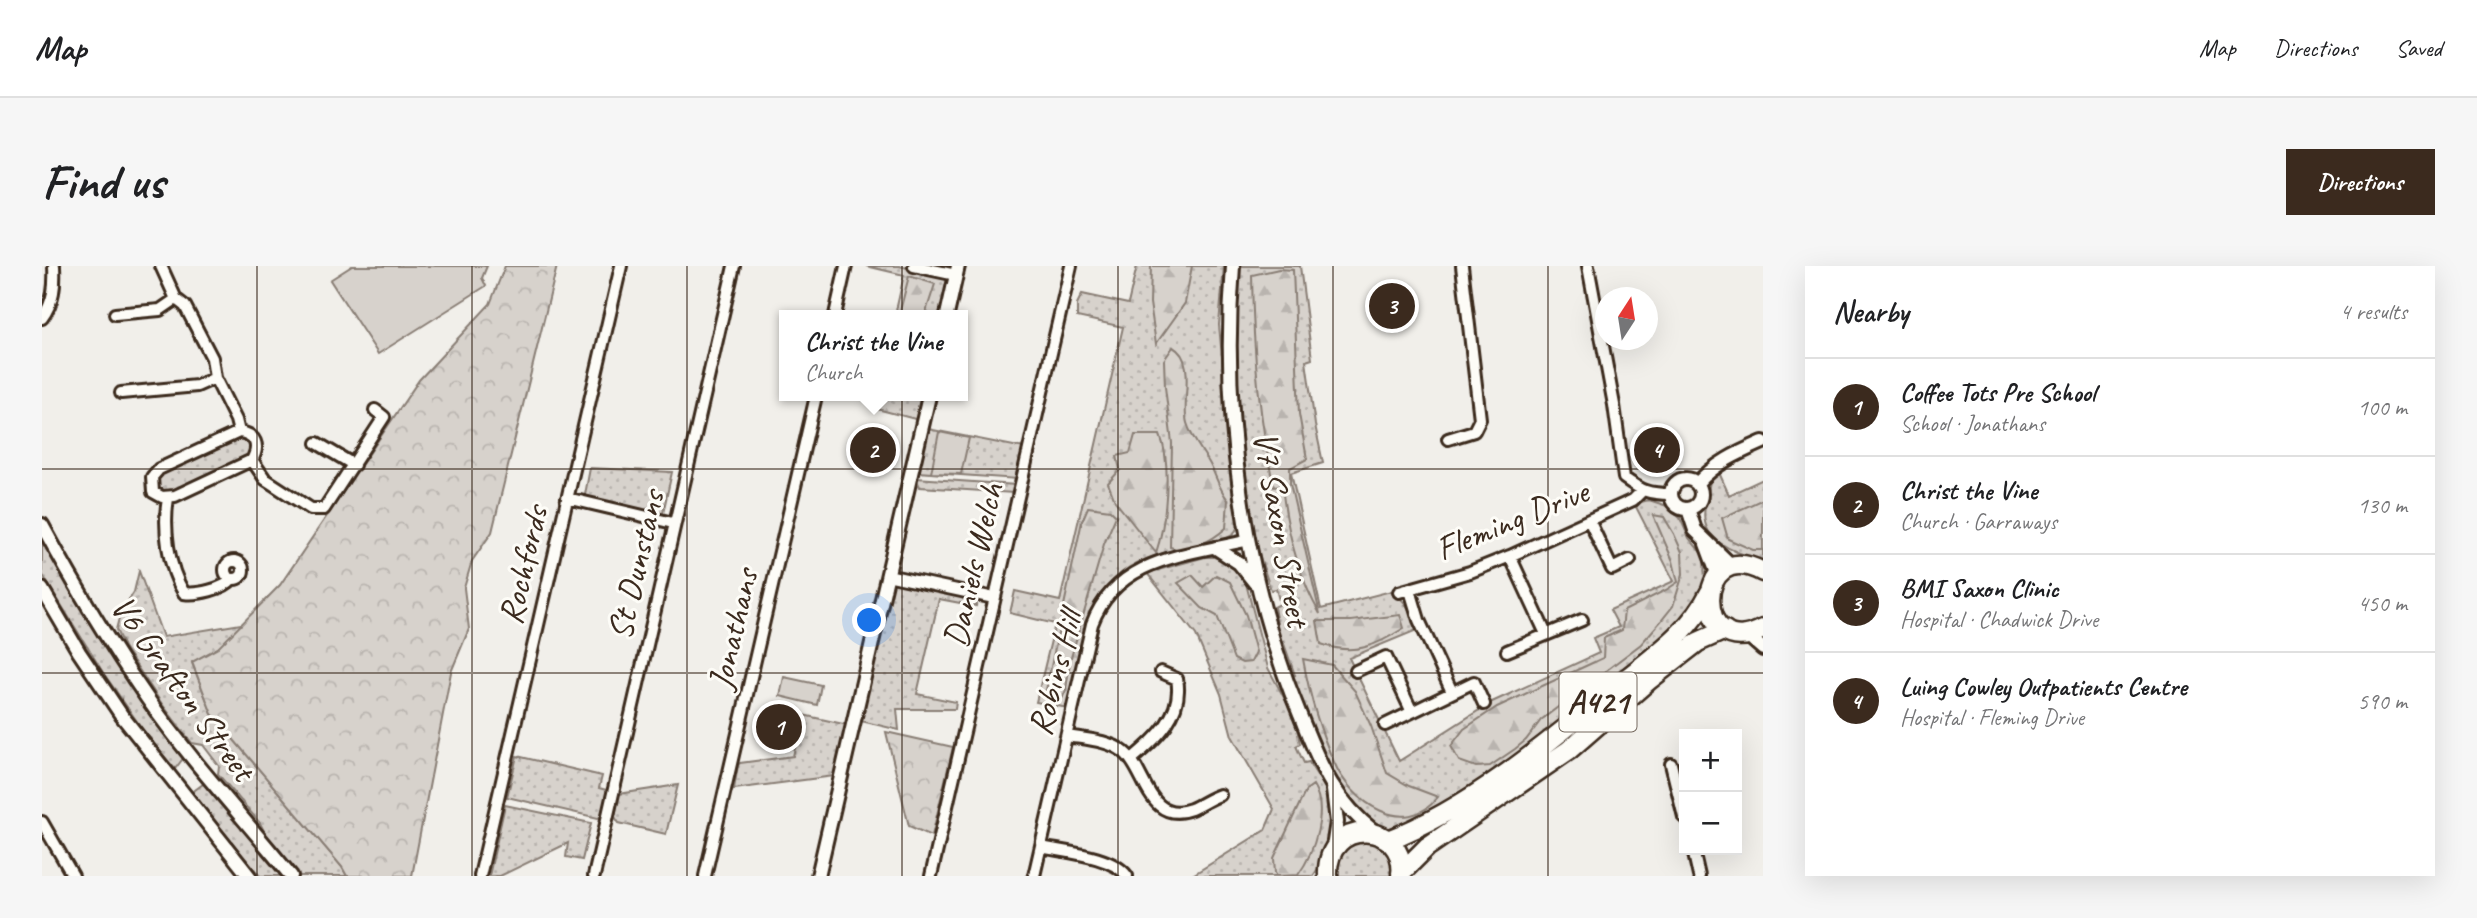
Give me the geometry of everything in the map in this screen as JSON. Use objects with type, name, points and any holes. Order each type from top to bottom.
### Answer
[{"type":"highway","points":[[1755,632],[1733,634],[1725,630],[1711,613],[1720,579],[1760,568]]},
{"type":"highway","name":"A421","points":[[1401,874],[1427,847],[1453,829],[1476,803],[1679,635],[1700,612],[1720,579]]},
{"type":"highway","name":"A421","points":[[1327,866],[1348,835],[1357,832],[1382,837],[1419,828],[1444,811],[1476,803],[1569,750],[1648,681],[1698,642],[1725,630]]},
{"type":"highway","name":"A421","points":[[1382,837],[1399,855],[1401,874]]},
{"type":"street","points":[[42,318],[53,292],[54,266]]},
{"type":"street","points":[[161,266],[176,299],[186,306],[212,358],[215,378],[236,420],[239,432]]},
{"type":"street","name":"Rochfords","points":[[480,876],[621,266]]},
{"type":"street","name":"St Dunstans","points":[[594,876],[734,266]]},
{"type":"street","points":[[836,310],[846,266]]},
{"type":"street","points":[[914,266],[957,271],[948,310]]},
{"type":"street","name":"Daniels Welch","points":[[930,876],[1071,266]]},
{"type":"street","name":"V7 Saxon Street","points":[[1233,266],[1231,380],[1236,447],[1249,540],[1273,643],[1314,752],[1333,790],[1359,820],[1382,837]]},
{"type":"street","points":[[1448,439],[1474,431],[1480,419],[1462,266]]},
{"type":"street","points":[[1588,266],[1614,405],[1624,478],[1642,491],[1671,494]]},
{"type":"street","points":[[116,314],[160,310],[176,299]]},
{"type":"street","points":[[121,393],[197,386],[215,378]]},
{"type":"street","name":"Jonathans","points":[[705,876],[815,401]]},
{"type":"street","points":[[818,876],[928,401]]},
{"type":"street","points":[[252,460],[265,479],[317,511],[326,507],[384,417],[375,411]]},
{"type":"street","points":[[239,432],[250,435],[256,441],[252,460],[168,498],[153,492],[151,482],[155,472],[239,432]]},
{"type":"street","points":[[1696,484],[1708,471],[1723,461],[1763,442]]},
{"type":"street","points":[[317,443],[354,465]]},
{"type":"street","points":[[1689,480],[1696,484],[1701,497],[1696,505],[1688,509],[1678,507],[1671,494],[1674,486],[1689,480]]},
{"type":"street","name":"Fleming Drive","points":[[1452,692],[1405,591],[1510,556],[1633,500],[1642,491]]},
{"type":"street","points":[[168,498],[165,523],[176,580],[184,593],[191,594],[227,585],[232,579]]},
{"type":"street","points":[[567,498],[673,523]]},
{"type":"street","points":[[1688,509],[1695,530],[1704,540],[1720,579]]},
{"type":"street","points":[[1589,520],[1612,569],[1630,561]]},
{"type":"street","name":"V6 Grafton Street","points":[[42,525],[69,576],[147,698],[291,876]]},
{"type":"street","name":"Robins Hill","points":[[1034,876],[1092,624],[1100,604],[1134,571],[1157,562],[1249,540]]},
{"type":"street","points":[[1216,548],[1239,563],[1260,589]]},
{"type":"street","points":[[1510,556],[1546,634]]},
{"type":"street","points":[[887,575],[995,598]]},
{"type":"street","name":"V6 Grafton Street","points":[[42,589],[117,708],[249,876]]},
{"type":"street","points":[[1507,651],[1582,620]]},
{"type":"street","points":[[1755,632],[1763,649]]},
{"type":"street","points":[[1356,671],[1386,657],[1412,712]]},
{"type":"street","points":[[1132,759],[1152,743],[1170,722],[1179,688],[1177,678],[1160,672]]},
{"type":"street","points":[[1385,725],[1474,682],[1484,704]]},
{"type":"street","points":[[1067,736],[1122,750],[1132,759],[1152,799],[1164,808],[1176,811],[1190,809],[1220,794]]},
{"type":"street","points":[[1671,764],[1679,797]]},
{"type":"street","name":"V7 Saxon Street","points":[[1327,866],[1337,822],[1333,790]]},
{"type":"street","points":[[42,822],[73,876]]},
{"type":"street","points":[[1041,847],[1104,860],[1127,869]]},
{"type":"street","points":[[1694,855],[1699,876]]},
{"type":"green space","points":[[352,266],[487,266],[482,278],[486,286],[378,354],[330,280]]},
{"type":"green space","points":[[505,266],[557,266],[492,532],[472,561],[464,588],[469,629],[451,672],[412,876],[347,876],[212,714],[192,662],[218,648],[280,585],[419,380],[490,304]]},
{"type":"green space","points":[[866,266],[899,266],[948,277],[950,280],[944,310],[896,310],[904,275]]},
{"type":"green space","points":[[1137,266],[1224,266],[1219,325],[1238,526],[1234,534],[1225,539],[1158,555],[1137,563],[1119,575],[1094,607],[1086,626],[1068,708],[1036,702],[1055,624],[1010,613],[1015,591],[1060,601],[1123,327],[1077,317],[1077,304],[1082,294],[1128,304]]},
{"type":"green space","points":[[1151,266],[1192,266],[1185,303],[1156,344],[1150,303]]},
{"type":"green space","points":[[1240,266],[1300,266],[1312,359],[1306,361],[1323,463],[1291,473],[1321,609],[1391,591],[1408,608],[1417,630],[1349,658],[1399,761],[1492,702],[1599,653],[1593,638],[1619,627],[1610,610],[1674,581],[1636,507],[1641,502],[1649,500],[1667,506],[1680,518],[1689,538],[1704,556],[1705,585],[1693,612],[1608,688],[1470,791],[1467,788],[1397,830],[1377,824],[1359,810],[1343,791],[1318,743],[1292,676],[1295,675],[1283,641],[1280,642],[1274,607],[1280,604],[1276,589],[1271,590],[1258,551],[1243,473],[1236,368]]},
{"type":"green space","points":[[1279,269],[1293,270],[1299,414],[1307,459],[1290,468],[1290,484],[1320,614],[1294,552],[1282,486],[1274,487],[1260,408],[1252,275]]},
{"type":"green space","points":[[909,276],[935,284],[927,310],[900,310]]},
{"type":"green space","points":[[1173,347],[1180,353],[1186,371],[1187,423],[1228,500],[1226,528],[1207,541],[1185,549],[1170,547],[1172,443],[1164,360]]},
{"type":"green space","points":[[875,401],[924,401],[919,420],[873,408]]},
{"type":"green space","points":[[928,429],[1024,448],[1018,479],[918,472]]},
{"type":"green space","points":[[939,432],[969,438],[961,474],[931,473]]},
{"type":"green space","points":[[1135,435],[1160,435],[1164,447],[1166,494],[1163,526],[1156,553],[1115,501],[1108,483],[1120,470],[1117,456],[1130,453]]},
{"type":"green space","points":[[244,436],[252,445],[248,457],[172,493],[159,492],[155,482],[160,473],[236,437]]},
{"type":"green space","points":[[590,468],[672,472],[662,518],[584,500]]},
{"type":"green space","points":[[1717,468],[1729,495],[1763,479],[1763,561],[1728,548],[1709,532],[1704,517],[1705,508],[1711,479]]},
{"type":"green space","points":[[916,478],[1016,485],[1014,493],[920,487]]},
{"type":"green space","points":[[1763,499],[1763,550],[1753,550],[1728,539],[1722,518]]},
{"type":"green space","points":[[1088,507],[1110,510],[1116,516],[1104,544],[1061,701],[1053,698],[1046,690],[1082,521]]},
{"type":"green space","points":[[1653,515],[1664,517],[1682,552],[1683,574],[1673,606],[1641,644],[1541,720],[1526,740],[1515,749],[1490,766],[1476,767],[1459,761],[1451,746],[1464,729],[1497,707],[1603,658],[1604,638],[1622,630],[1624,611],[1678,582],[1673,561]]},
{"type":"green space","points":[[42,531],[185,756],[175,769],[148,737],[104,674],[42,574]]},
{"type":"green space","points":[[1205,557],[1229,562],[1244,576],[1268,668],[1295,718],[1300,744],[1296,746],[1304,763],[1309,762],[1326,791],[1331,813],[1330,835],[1324,857],[1313,876],[1191,876],[1265,830],[1274,809],[1232,736],[1221,694],[1196,635],[1147,573]]},
{"type":"green space","points":[[139,571],[163,637],[259,621],[192,663],[212,714],[347,876],[299,876],[269,841],[260,823],[218,774],[219,766],[203,745],[192,743],[162,704],[124,647],[116,630],[120,614],[134,592]]},
{"type":"green space","points":[[1192,575],[1203,587],[1216,575],[1230,582],[1246,615],[1256,652],[1251,662],[1242,663],[1234,659],[1217,616],[1202,608],[1178,583]]},
{"type":"green space","points":[[896,582],[977,599],[976,606],[939,599],[917,694],[956,702],[955,709],[897,709],[899,730],[861,721],[892,586]]},
{"type":"green space","points":[[1400,615],[1404,628],[1374,644],[1344,649],[1321,644],[1317,621],[1351,621]]},
{"type":"green space","points":[[1303,659],[1332,665],[1355,691],[1371,726],[1387,773],[1409,786],[1438,797],[1425,809],[1410,815],[1395,815],[1365,802],[1352,790],[1334,762],[1324,738]]},
{"type":"green space","points":[[784,677],[821,685],[817,705],[780,696]]},
{"type":"green space","points":[[803,715],[848,725],[838,772],[834,776],[734,789],[740,763],[793,756]]},
{"type":"green space","points":[[886,732],[953,747],[932,836],[909,826]]},
{"type":"green space","points":[[517,756],[602,776],[599,788],[610,791],[603,815],[598,818],[507,797]]},
{"type":"green space","points":[[207,781],[285,876],[260,876],[191,793]]},
{"type":"green space","points":[[678,785],[666,834],[619,823],[615,817],[619,794]]},
{"type":"green space","points":[[1313,785],[1320,807],[1314,843],[1298,875],[1277,876],[1274,858],[1306,790]]},
{"type":"green space","points":[[505,805],[591,823],[582,860],[566,857],[568,843],[500,876],[489,876]]},
{"type":"green space","points":[[1367,841],[1377,843],[1391,855],[1394,876],[1339,876],[1339,862],[1344,852],[1354,844]]},
{"type":"place","name":"BMI Saxon Clinic","points":[[1392,306]]},
{"type":"place","name":"Christ the Vine","points":[[873,450]]},
{"type":"place","name":"Luing Cowley Outpatients Centre","points":[[1657,450]]},
{"type":"place","name":"Coffee Tots Pre School","points":[[779,727]]}]
